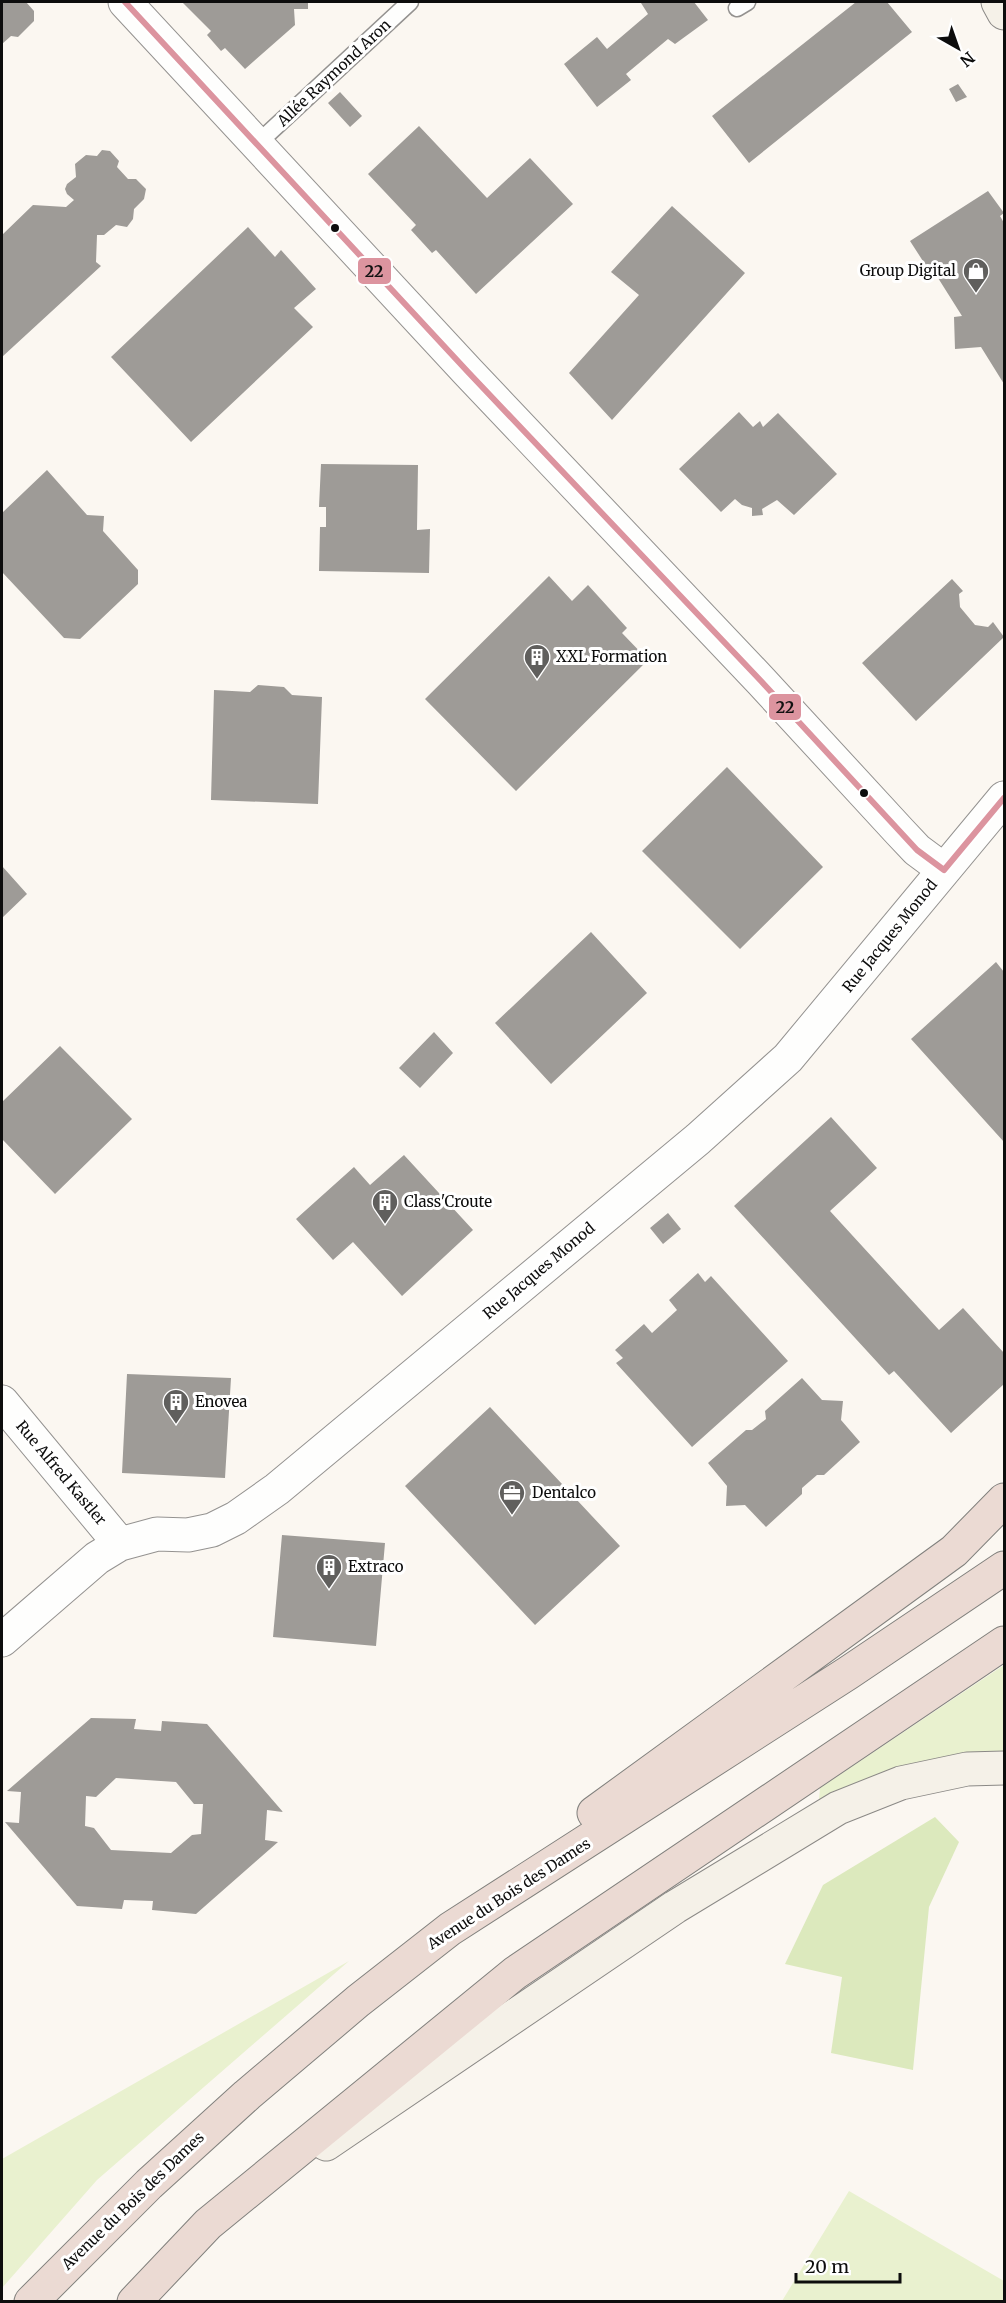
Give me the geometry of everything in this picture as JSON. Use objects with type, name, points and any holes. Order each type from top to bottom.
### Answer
[{"type":"highway","points":[[450,1929],[524,1865],[954,1551],[1005,1500]]},
{"type":"highway","name":"Avenue du Bois des Dames","points":[[31,2301],[149,2184],[247,2095],[358,2001],[450,1929],[848,1673],[1005,1568]]},
{"type":"highway","points":[[134,2301],[208,2224],[515,1973],[1005,1642]]},
{"type":"main road","points":[[998,2],[1005,13]]},
{"type":"main road","points":[[208,2224],[675,1907],[838,1808],[902,1784],[967,1769],[1005,1768]]},
{"type":"street","points":[[125,2],[483,388],[762,681],[900,832],[917,850],[944,870]]},
{"type":"street","name":"Rue Jacques Monod","points":[[2,1640],[97,1558],[120,1544],[157,1534],[188,1535],[212,1530],[236,1518],[277,1489],[698,1140],[788,1058],[1005,798]]},
{"type":"street","name":"Rue Alfred Kastler","points":[[2,1402],[120,1544]]},
{"type":"lane","name":"Allée Raymond Aron","points":[[257,144],[410,2]]},
{"type":"green space","points":[[1004,1665],[1004,1754],[981,1753],[936,1760],[892,1775],[829,1803],[819,1799],[820,1788]]},
{"type":"green space","points":[[935,1817],[959,1842],[929,1907],[913,2070],[831,2053],[842,1977],[785,1964],[823,1885]]},
{"type":"green space","points":[[349,1961],[97,2180],[2,2288],[2,2159]]},
{"type":"green space","points":[[849,2191],[1004,2281],[1004,2301],[782,2301]]},
{"type":"building","points":[[2,2],[26,2],[34,11],[34,21],[18,37],[11,36],[2,44]]},
{"type":"building","points":[[182,2],[308,2],[308,9],[294,9],[295,25],[245,69],[225,48],[221,51],[207,35],[211,31]]},
{"type":"building","points":[[642,2],[694,2],[708,20],[675,44],[668,39],[626,74],[631,80],[597,107],[564,64],[597,37],[607,49],[648,14]]},
{"type":"building","points":[[856,2],[887,2],[912,32],[749,163],[712,116]]},
{"type":"building","points":[[958,84],[967,97],[956,102],[949,89]]},
{"type":"building","points":[[340,92],[362,116],[350,127],[328,103]]},
{"type":"building","points":[[419,126],[487,198],[530,158],[573,204],[476,294],[436,250],[432,253],[411,230],[416,225],[368,174]]},
{"type":"building","points":[[102,150],[110,151],[119,161],[117,167],[128,179],[136,179],[146,189],[144,199],[134,209],[133,219],[127,227],[116,225],[104,235],[97,235],[96,262],[101,266],[2,357],[2,235],[33,205],[66,207],[74,200],[65,189],[67,184],[76,177],[75,164],[86,155],[97,156]]},
{"type":"building","name":"Group Digital","points":[[988,191],[1004,213],[1000,216],[1004,223],[1004,384],[981,347],[955,349],[954,317],[962,316],[933,270],[930,272],[910,241]]},
{"type":"building","points":[[672,206],[745,273],[612,420],[569,373],[639,295],[611,272]]},
{"type":"building","points":[[248,227],[275,257],[281,250],[316,289],[294,308],[313,327],[191,442],[111,357]]},
{"type":"building","points":[[739,412],[753,427],[760,421],[763,427],[778,413],[837,474],[794,515],[777,500],[762,509],[763,515],[752,516],[752,508],[742,505],[735,499],[721,512],[679,469]]},
{"type":"building","points":[[321,464],[418,465],[417,530],[430,529],[429,573],[319,571],[320,527],[326,527],[326,507],[319,507]]},
{"type":"building","points":[[47,470],[87,515],[104,516],[103,531],[138,570],[138,584],[80,639],[64,638],[2,572],[2,513]]},
{"type":"building","name":"XXL Formation","points":[[549,576],[572,601],[588,585],[627,628],[622,633],[648,660],[516,791],[425,699]]},
{"type":"building","points":[[952,579],[963,591],[959,594],[960,607],[975,625],[988,627],[993,622],[1004,637],[916,721],[862,663]]},
{"type":"building","points":[[258,685],[284,687],[292,695],[322,697],[318,804],[211,800],[214,690],[250,692]]},
{"type":"building","points":[[727,767],[823,867],[740,949],[642,851]]},
{"type":"building","points":[[2,866],[27,894],[2,918]]},
{"type":"building","points":[[591,932],[647,993],[551,1084],[495,1023]]},
{"type":"building","points":[[996,962],[1004,972],[1004,1142],[911,1039]]},
{"type":"building","points":[[434,1032],[453,1053],[420,1088],[399,1068]]},
{"type":"building","points":[[60,1046],[132,1119],[55,1194],[2,1139],[2,1102]]},
{"type":"building","points":[[831,1117],[877,1168],[830,1211],[939,1330],[963,1308],[1004,1353],[1004,1384],[951,1433],[894,1371],[889,1375],[734,1206]]},
{"type":"building","name":"Class'Croute","points":[[404,1155],[473,1230],[402,1296],[353,1242],[333,1260],[296,1219],[354,1167],[370,1185]]},
{"type":"building","points":[[668,1213],[681,1229],[663,1244],[650,1228]]},
{"type":"building","points":[[698,1273],[705,1282],[711,1276],[788,1361],[692,1447],[616,1363],[623,1358],[615,1350],[644,1324],[652,1333],[677,1310],[669,1300]]},
{"type":"building","name":"Enovea","points":[[127,1374],[231,1378],[225,1478],[122,1473]]},
{"type":"building","points":[[802,1378],[822,1400],[843,1401],[841,1420],[860,1442],[824,1475],[817,1475],[802,1488],[802,1494],[766,1527],[745,1505],[726,1506],[727,1486],[708,1463],[746,1430],[752,1430],[766,1419],[765,1411]]},
{"type":"building","name":"Dentalco","points":[[490,1407],[620,1546],[535,1625],[405,1486]]},
{"type":"building","name":"Extraco","points":[[282,1535],[385,1543],[376,1646],[273,1637]]},
{"type":"building","points":[[91,1718],[136,1719],[134,1729],[161,1731],[162,1721],[207,1724],[283,1812],[267,1810],[265,1840],[278,1842],[196,1914],[152,1910],[153,1901],[124,1900],[122,1909],[77,1906],[5,1822],[19,1823],[21,1792],[7,1791]],"holes":[[[116,1778],[176,1782],[194,1804],[203,1804],[201,1834],[192,1835],[171,1853],[111,1850],[94,1828],[85,1826],[86,1796],[96,1797]]]},
{"type":"transit line","name":"22","points":[[125,2],[468,372],[761,681],[917,850],[944,870],[1004,798]]},
{"type":"place","name":"Group Digital","points":[[976,294]]},
{"type":"place","name":"XXL Formation","points":[[537,680]]},
{"type":"place","name":"Class'Croute","points":[[385,1225]]},
{"type":"place","name":"Enovea","points":[[176,1425]]},
{"type":"place","name":"Dentalco","points":[[512,1516]]},
{"type":"place","name":"Extraco","points":[[329,1590]]}]
